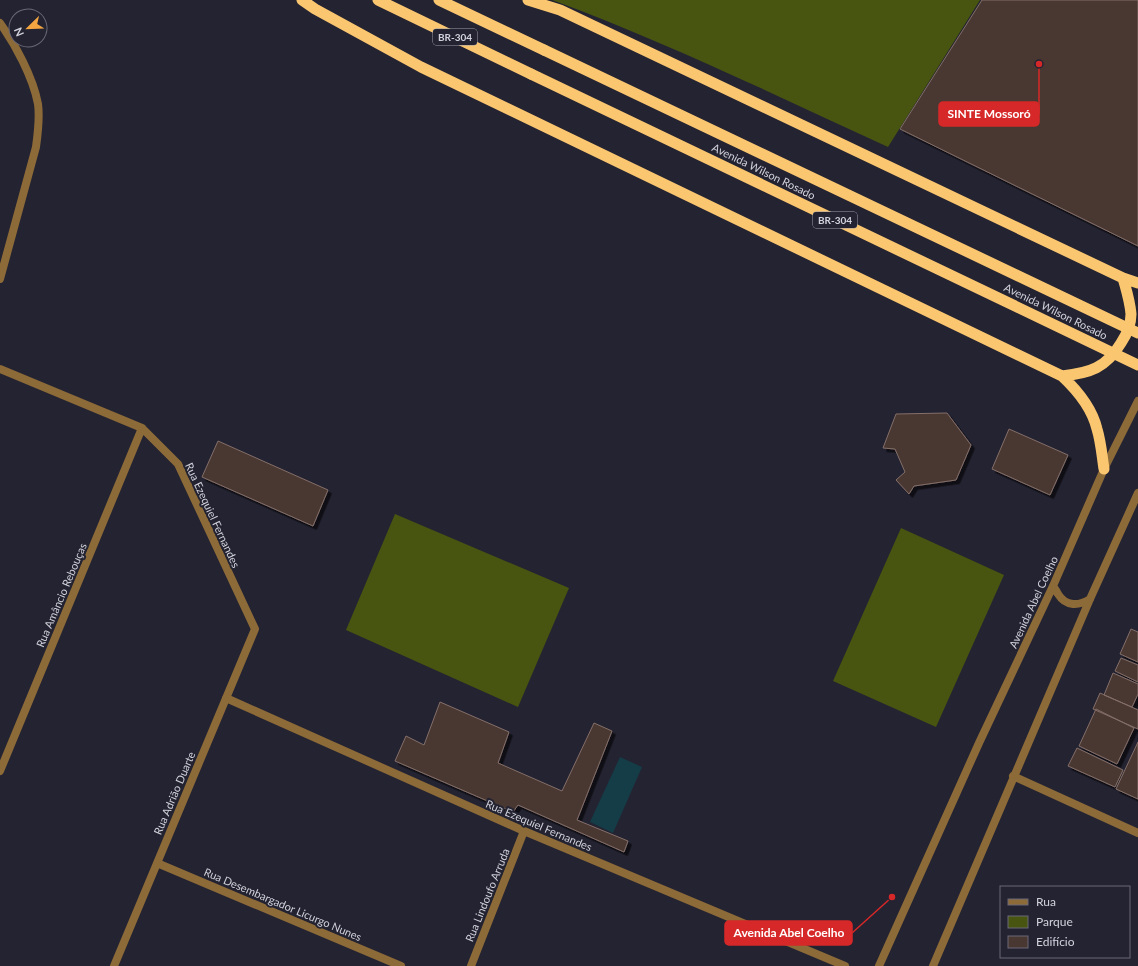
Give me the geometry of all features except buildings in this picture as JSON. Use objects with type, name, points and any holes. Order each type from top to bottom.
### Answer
[{"type":"highway","points":[[302,0],[421,67],[1062,376],[1075,388],[1091,413],[1097,428],[1104,469]]},
{"type":"highway","name":"Avenida Wilson Rosado","points":[[378,0],[1138,365]]},
{"type":"highway","name":"Avenida Wilson Rosado","points":[[439,0],[1138,333]]},
{"type":"highway","points":[[528,0],[568,13],[1138,284]]},
{"type":"highway","points":[[1062,376],[1078,374],[1100,366],[1115,354],[1124,340],[1130,326],[1131,315],[1129,300],[1123,278]]},
{"type":"street","points":[[0,23],[14,42],[30,79],[38,103],[39,124],[36,147],[0,279]]},
{"type":"street","name":"Rua Ezequiel Fernandes","points":[[0,369],[142,428],[178,464],[255,629]]},
{"type":"street","name":"Avenida Abel Coelho","points":[[879,966],[1053,586],[1104,469],[1138,401]]},
{"type":"street","name":"Rua Amâncio Rebouças","points":[[0,771],[142,428]]},
{"type":"street","points":[[933,966],[1013,776],[1138,493]]},
{"type":"street","points":[[1053,586],[1059,596],[1070,604],[1082,604],[1090,599]]},
{"type":"street","name":"Rua Adrião Duarte","points":[[114,966],[255,629]]},
{"type":"street","name":"Rua Ezequiel Fernandes","points":[[226,698],[524,831],[845,966]]},
{"type":"street","points":[[1013,776],[1138,833]]},
{"type":"street","name":"Rua Lindoufo Arruda","points":[[471,966],[524,831]]},
{"type":"street","name":"Rua Desembargador Licurgo Nunes","points":[[157,863],[401,966]]},
{"type":"green space","points":[[552,0],[980,0],[888,147],[679,52],[595,16]]},
{"type":"green space","points":[[395,514],[569,588],[518,707],[346,630]]},
{"type":"green space","points":[[901,528],[1004,575],[936,727],[833,681]]},
{"type":"shaded area","points":[[620,757],[642,767],[613,833],[590,822]]},
{"type":"place","name":"SINTE Mossoró","points":[[1039,64]]},
{"type":"place","name":"Avenida Abel Coelho","points":[[892,897]]}]
